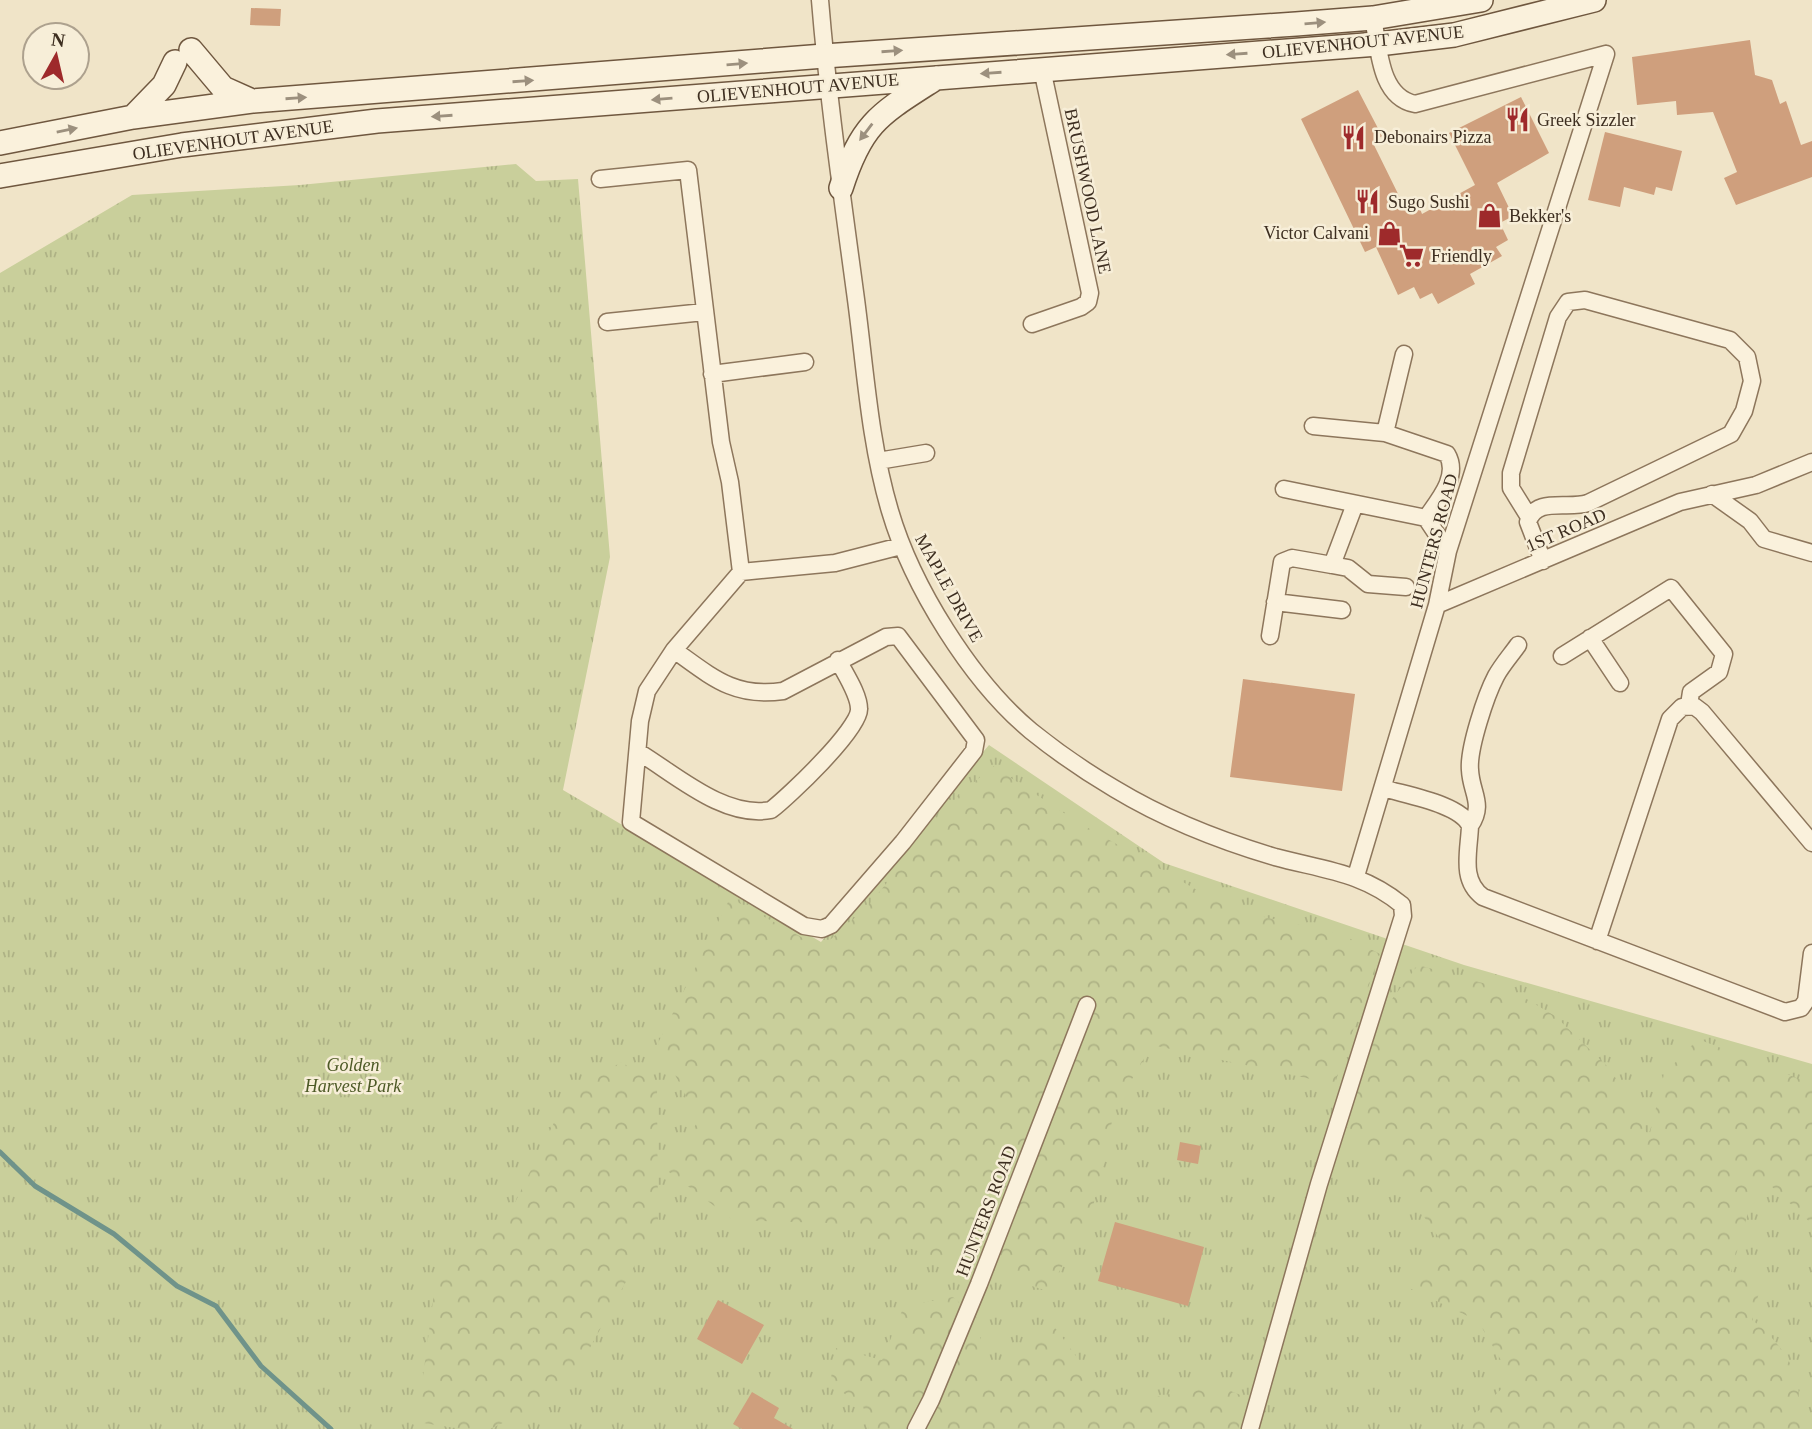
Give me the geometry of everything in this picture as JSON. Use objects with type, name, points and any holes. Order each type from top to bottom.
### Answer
[{"type":"street","name":"MAPLE DRIVE","points":[[820,0],[824,56],[878,461],[901,546],[931,603],[965,656],[1030,730],[1118,791],[1214,836],[1275,856],[1356,876]]},
{"type":"street","name":"OLIEVENHOUT AVENUE","points":[[0,144],[133,117],[252,102],[824,56],[1373,18],[1481,0]]},
{"type":"street","name":"OLIEVENHOUT AVENUE","points":[[0,176],[182,145],[377,121],[1378,44],[1454,35],[1594,0]]},
{"type":"street","points":[[1373,18],[1378,44]]},
{"type":"street","name":"HUNTERS ROAD","points":[[1356,876],[1437,605],[1448,551],[1606,54],[1415,104],[1398,97],[1389,84],[1378,44]]},
{"type":"street","points":[[133,117],[164,85],[183,56],[223,88],[252,102]]},
{"type":"street","name":"BRUSHWOOD LANE","points":[[1032,324],[1081,307],[1088,302],[1090,293],[1042,69]]},
{"type":"street","points":[[841,188],[850,158],[869,125],[882,112],[939,76]]},
{"type":"street","points":[[600,179],[688,170],[712,373],[741,572]]},
{"type":"street","points":[[1529,517],[1542,506],[1569,508],[1588,503],[1731,435],[1751,392],[1751,369],[1741,348],[1730,340],[1598,303],[1577,299],[1567,302],[1558,317],[1511,473],[1511,488],[1529,517],[1543,561]]},
{"type":"street","points":[[607,322],[704,312]]},
{"type":"street","points":[[1385,433],[1404,354]]},
{"type":"street","points":[[712,373],[805,362]]},
{"type":"street","points":[[1313,426],[1385,433],[1436,450],[1449,458],[1451,468],[1445,491],[1426,519]]},
{"type":"street","points":[[878,461],[926,453]]},
{"type":"street","name":"1ST ROAD","points":[[1437,605],[1680,502],[1756,485],[1812,462]]},
{"type":"street","points":[[1283,489],[1426,519],[1448,551]]},
{"type":"street","points":[[1712,495],[1751,521],[1764,539],[1812,553]]},
{"type":"street","points":[[1332,565],[1355,504]]},
{"type":"street","points":[[674,650],[727,686],[763,693],[783,691],[838,660],[892,635],[898,636],[972,734],[976,745],[903,842],[831,925],[822,929],[804,926],[635,827],[631,816],[640,753],[643,702],[654,679],[674,650],[741,572],[835,563],[901,546]]},
{"type":"street","points":[[1269,636],[1282,562],[1287,559],[1332,565],[1353,571],[1368,584],[1406,587]]},
{"type":"street","points":[[1563,656],[1671,588],[1724,654],[1719,672],[1691,692],[1689,705]]},
{"type":"street","points":[[1275,602],[1342,610]]},
{"type":"street","points":[[1590,638],[1620,683]]},
{"type":"street","points":[[1518,645],[1496,676],[1476,734],[1469,769],[1479,799],[1477,816],[1470,826],[1467,871],[1473,890],[1483,897],[1785,1012],[1801,1008],[1806,1001],[1812,953]]},
{"type":"street","points":[[640,753],[721,802],[756,811],[771,810],[846,734],[858,717],[858,702],[838,660]]},
{"type":"street","points":[[1689,705],[1702,712],[1812,844]]},
{"type":"street","points":[[1597,941],[1670,719],[1674,712],[1689,705]]},
{"type":"street","points":[[1383,788],[1452,809],[1462,814],[1470,826]]},
{"type":"street","points":[[1250,1429],[1370,1016],[1403,916],[1402,905],[1385,890],[1356,876]]},
{"type":"street","name":"HUNTERS ROAD","points":[[916,1429],[931,1400],[979,1284],[1087,1005]]},
{"type":"green space","name":"Golden Harvest Park","points":[[516,164],[536,181],[578,179],[610,557],[563,790],[821,942],[989,745],[1164,863],[1464,965],[1812,1064],[1812,1429],[0,1429],[0,273],[132,195],[300,185]]},
{"type":"green space","points":[[993,766],[1076,821],[1232,910],[1341,934],[1380,954],[1334,1084],[1152,1045],[1115,1108],[1091,1216],[1048,1291],[827,1223],[733,1220],[665,1169],[699,1120],[658,1043],[730,898],[821,948],[867,907],[958,796]]},
{"type":"green space","points":[[1418,965],[1515,992],[1555,1016],[1611,1070],[1649,1137],[1664,1074],[1698,1039],[1812,1084],[1812,1224],[1769,1184],[1749,1209],[1731,1272],[1761,1285],[1752,1320],[1774,1340],[1792,1367],[1798,1386],[1799,1413],[1803,1429],[1471,1429],[1475,1414],[1512,1379],[1478,1321],[1405,1286],[1449,1252],[1388,1166],[1346,1132],[1376,1020]]},
{"type":"green space","points":[[621,1062],[657,1085],[658,1223],[580,1366],[540,1405],[490,1429],[462,1429],[417,1422],[436,1278],[506,1221],[566,1098]]},
{"type":"green space","points":[[953,1297],[979,1320],[983,1378],[1053,1325],[1107,1398],[1152,1398],[1213,1384],[1248,1398],[1238,1429],[869,1429],[863,1406],[830,1384],[836,1348],[882,1360],[904,1306]]},
{"type":"building","points":[[251,8],[281,9],[280,26],[250,25]]},
{"type":"building","points":[[1750,40],[1755,75],[1772,80],[1780,104],[1786,101],[1801,145],[1812,141],[1812,177],[1736,205],[1724,178],[1737,172],[1713,112],[1677,115],[1676,101],[1637,105],[1632,57]]},
{"type":"building","points":[[1358,90],[1382,136],[1373,143],[1405,208],[1417,201],[1422,214],[1475,185],[1449,133],[1521,97],[1549,153],[1497,183],[1513,216],[1500,223],[1508,240],[1496,247],[1502,256],[1470,274],[1475,284],[1438,304],[1432,293],[1420,299],[1414,287],[1398,295],[1376,247],[1365,252],[1301,119]]},
{"type":"building","points":[[1605,132],[1682,151],[1672,191],[1656,187],[1654,195],[1624,187],[1620,207],[1588,200]]},
{"type":"building","points":[[1243,679],[1355,694],[1342,791],[1230,777]]},
{"type":"building","points":[[1180,1142],[1201,1146],[1198,1164],[1177,1160]]},
{"type":"building","points":[[1115,1222],[1204,1247],[1188,1306],[1098,1281]]},
{"type":"building","points":[[718,1300],[764,1325],[742,1364],[697,1339]]},
{"type":"building","points":[[752,1392],[779,1408],[774,1418],[793,1429],[742,1429],[733,1424]]},
{"type":"waterway","points":[[0,1152],[35,1186],[114,1234],[177,1286],[216,1306],[261,1366],[331,1429]]},
{"type":"place","name":"Greek Sizzler","points":[[1517,120]]},
{"type":"place","name":"Debonairs Pizza","points":[[1354,137]]},
{"type":"place","name":"Sugo Sushi","points":[[1368,202]]},
{"type":"place","name":"Bekker's","points":[[1489,216]]},
{"type":"place","name":"Victor Calvani","points":[[1389,233]]},
{"type":"place","name":"Friendly","points":[[1411,256]]}]
